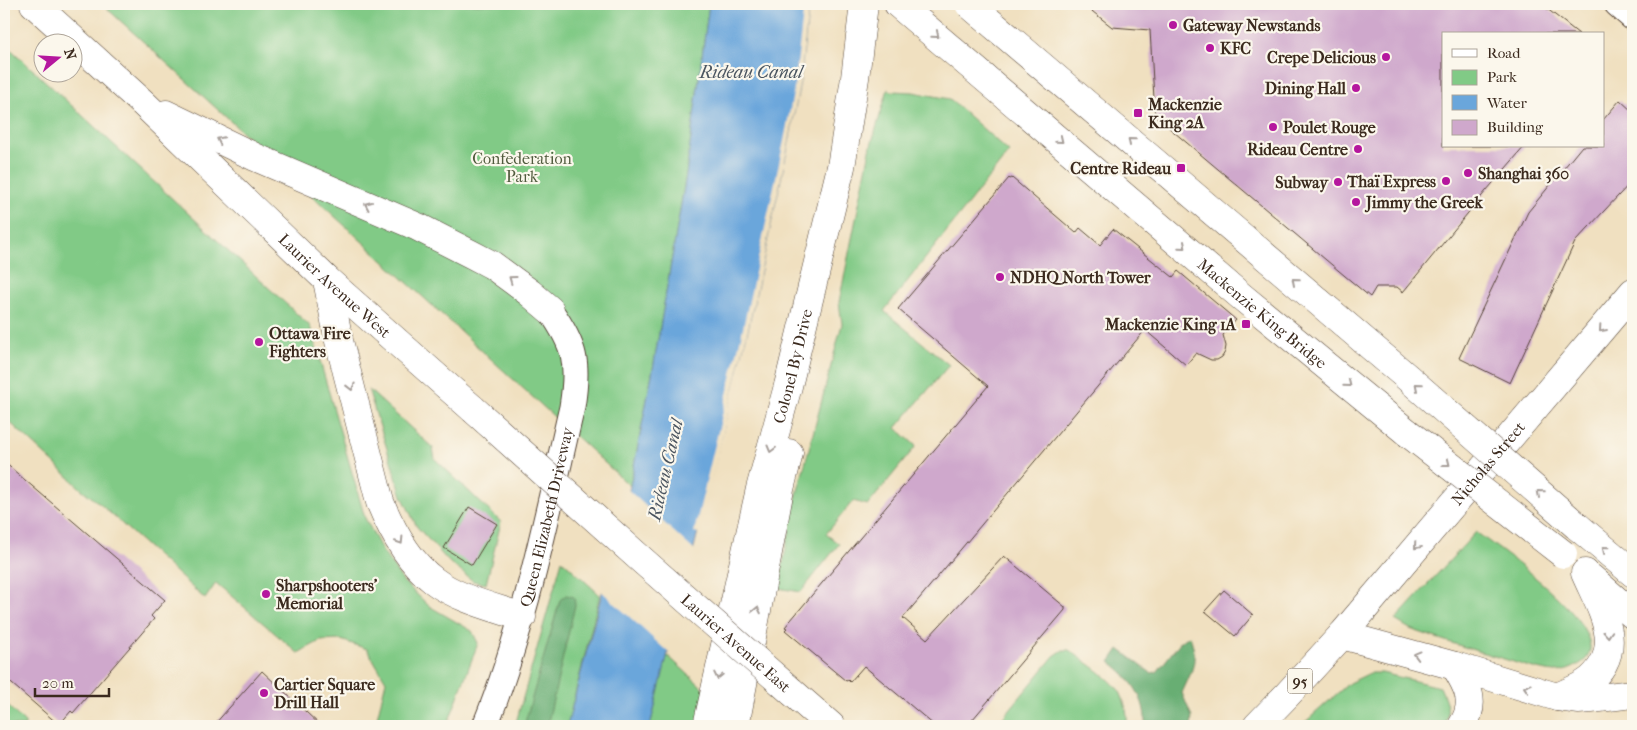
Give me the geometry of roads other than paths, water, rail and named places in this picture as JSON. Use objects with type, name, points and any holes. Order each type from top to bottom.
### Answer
[{"type":"main road","name":"Laurier Avenue West","points":[[34,4],[142,103],[327,280],[643,561]]},
{"type":"main road","name":"Colonel By Drive","points":[[707,726],[760,489],[795,358],[841,167],[864,4]]},
{"type":"main road","name":"Colonel By Drive","points":[[735,726],[780,489],[822,326],[856,174],[881,4]]},
{"type":"main road","name":"Mackenzie King Bridge","points":[[898,4],[1066,145],[1242,297],[1408,433],[1563,554],[1633,614]]},
{"type":"main road","points":[[969,4],[1408,378],[1633,573]]},
{"type":"main road","points":[[142,103],[255,157],[418,227],[505,274],[550,310]]},
{"type":"main road","points":[[327,280],[339,341],[380,502],[388,522],[416,564],[434,580],[453,592],[522,617]]},
{"type":"main road","name":"Nicholas Street","points":[[1257,726],[1342,635],[1633,292]]},
{"type":"main road","name":"Laurier Avenue East","points":[[643,561],[831,726]]},
{"type":"main road","points":[[1557,697],[1592,678],[1605,661],[1609,647],[1608,626],[1585,573]]},
{"type":"main road","points":[[1342,635],[1455,666],[1557,697],[1591,700],[1633,694]]},
{"type":"main road","points":[[1455,666],[1470,695],[1468,718],[1462,726]]},
{"type":"street","points":[[1617,4],[1633,18]]},
{"type":"street","name":"Queen Elizabeth Driveway","points":[[485,726],[522,617],[534,574],[576,385],[576,372],[571,346],[565,331],[550,310]]},
{"type":"water","name":"Rideau Canal","points":[[709,4],[809,4],[800,81],[789,142],[748,329],[650,726],[567,726],[630,486],[653,369],[686,175]]},
{"type":"place","name":"Gateway Newstands","points":[[1173,25]]},
{"type":"place","name":"KFC","points":[[1210,48]]},
{"type":"place","name":"Crepe Delicious","points":[[1386,57]]},
{"type":"place","name":"Dining Hall","points":[[1356,88]]},
{"type":"place","name":"Mackenzie King 2A","points":[[1138,113]]},
{"type":"place","name":"Poulet Rouge","points":[[1273,127]]},
{"type":"place","name":"Rideau Centre","points":[[1358,149]]},
{"type":"place","name":"Centre Rideau","points":[[1181,168]]},
{"type":"place","name":"Shanghai 360","points":[[1468,173]]},
{"type":"place","name":"Thaï Express","points":[[1446,181]]},
{"type":"place","name":"Subway","points":[[1338,182]]},
{"type":"place","name":"Jimmy the Greek","points":[[1356,202]]},
{"type":"place","name":"NDHQ North Tower","points":[[1000,277]]},
{"type":"place","name":"Mackenzie King 1A","points":[[1246,324]]},
{"type":"place","name":"Ottawa Fire Fighters","points":[[259,342]]},
{"type":"place","name":"Sharpshooters’ Memorial","points":[[266,594]]},
{"type":"place","name":"Cartier Square Drill Hall","points":[[264,693]]},
{"type":"park label","name":"Confederation Park","points":[[522,167]]}]
